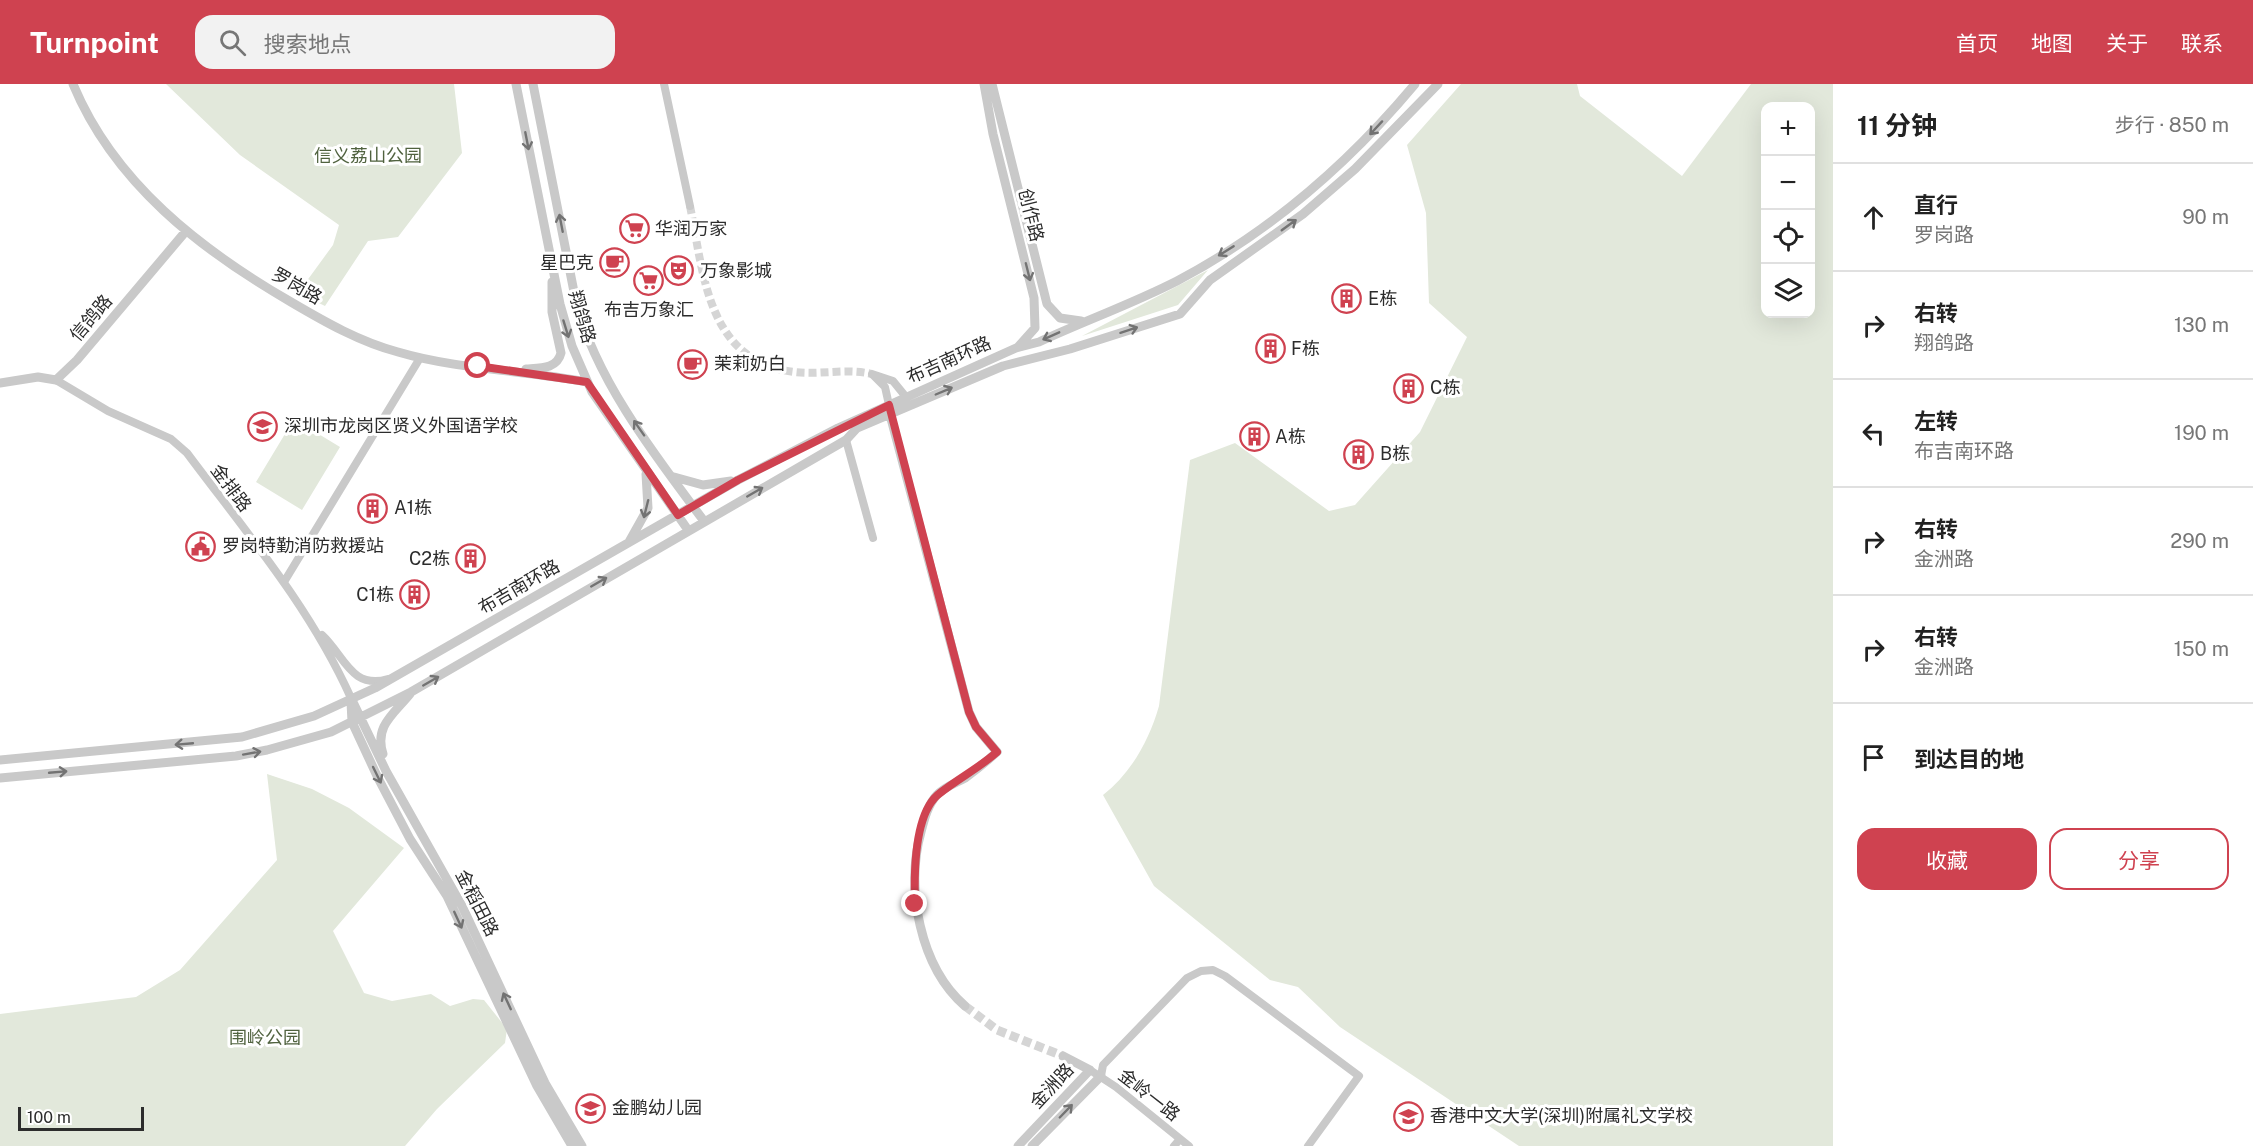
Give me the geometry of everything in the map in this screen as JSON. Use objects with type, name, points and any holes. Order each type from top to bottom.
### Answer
[{"type":"street","name":"罗岗路","points":[[73,84],[85,112],[111,152],[132,179],[186,231],[251,278],[342,331],[375,345],[420,358],[587,382]]},
{"type":"street","name":"翔鸽路","points":[[516,84],[565,325],[587,382],[688,531]]},
{"type":"street","name":"翔鸽路","points":[[533,84],[576,303],[586,338],[607,379],[704,521]]},
{"type":"street","points":[[664,84],[690,206]]},
{"type":"street","name":"创作路","points":[[984,84],[1047,304],[1060,318],[1085,321]]},
{"type":"street","name":"创作路","points":[[992,84],[998,133],[1036,312],[1035,328],[1029,337],[1016,348]]},
{"type":"street","name":"布吉南环路","points":[[356,720],[411,692],[846,440],[857,428],[889,410],[906,397],[1016,348],[1039,342],[1177,280],[1275,218],[1360,145],[1415,84]]},
{"type":"street","name":"布吉南环路","points":[[0,760],[243,737],[314,716],[392,678],[738,480],[889,410],[1003,366],[1070,349],[1180,314],[1210,280],[1303,214],[1355,169],[1438,84]]},
{"type":"street","name":"信鸽路","points":[[56,380],[77,360],[186,231]]},
{"type":"street","points":[[514,371],[549,367],[560,358],[561,352],[551,295],[553,273]]},
{"type":"street","points":[[284,582],[420,358]]},
{"type":"street","points":[[906,397],[892,381],[872,374],[885,387],[889,410],[969,712],[976,727],[997,752],[964,778],[938,794],[924,821],[915,863],[915,904],[935,968],[951,994],[965,1006]]},
{"type":"street","points":[[0,383],[38,377],[56,380]]},
{"type":"street","name":"金排路","points":[[56,380],[108,411],[171,439],[187,453],[318,631],[351,698]]},
{"type":"street","points":[[846,440],[873,538]]},
{"type":"street","points":[[627,545],[648,508],[645,469]]},
{"type":"street","points":[[672,476],[703,485],[738,480]]},
{"type":"street","points":[[318,631],[332,644],[346,667],[356,677],[374,681],[392,678]]},
{"type":"street","points":[[386,771],[380,743],[382,730],[388,718],[411,692]]},
{"type":"street","name":"金稻田路","points":[[351,698],[356,720],[410,838],[447,896],[537,1086],[572,1146]]},
{"type":"street","points":[[0,778],[236,756],[300,743],[356,720]]},
{"type":"street","name":"金稻田路","points":[[356,720],[455,893],[545,1083],[582,1146]]},
{"type":"street","points":[[1090,1070],[1103,1065],[1187,978],[1201,970],[1213,970],[1243,987],[1359,1076],[1308,1146]]},
{"type":"street","name":"金洲路","points":[[1018,1146],[1090,1070],[1063,1056]]},
{"type":"street","points":[[1101,1076],[1103,1065]]},
{"type":"street","name":"金岭一路","points":[[1090,1070],[1101,1076],[1189,1146]]},
{"type":"street","name":"金洲路","points":[[1032,1146],[1101,1076]]},
{"type":"street","points":[[1174,1146],[1180,1139]]},
{"type":"green space","name":"信义荔山公园","points":[[166,84],[454,84],[462,153],[398,237],[368,241],[325,306],[298,293],[333,245],[339,225],[240,155]]},
{"type":"green space","points":[[1461,84],[1577,84],[1580,96],[1682,176],[1751,84],[1833,84],[1833,1146],[1519,1146],[1340,1027],[1298,987],[1270,980],[1154,886],[1103,795],[1122,777],[1138,755],[1150,732],[1159,706],[1190,460],[1235,443],[1329,511],[1355,505],[1420,432],[1467,337],[1429,303],[1426,213],[1407,145]]},
{"type":"green space","points":[[1208,270],[1178,305],[1082,336]]},
{"type":"green space","points":[[294,419],[340,447],[302,510],[256,482]]},
{"type":"green space","name":"围岭公园","points":[[267,774],[312,789],[349,808],[404,848],[333,931],[364,993],[392,1001],[431,994],[450,1006],[473,999],[484,1000],[507,1029],[505,1043],[437,1109],[405,1146],[0,1146],[0,1014],[136,997],[180,970],[277,860]]},
{"type":"tunnel","points":[[690,206],[706,286],[715,311],[727,333],[743,352],[766,365],[795,372],[872,374]]},
{"type":"tunnel","points":[[965,1006],[997,1030],[1063,1056]]},
{"type":"place","name":"华润万家","points":[[634,229]]},
{"type":"place","name":"星巴克","points":[[615,263]]},
{"type":"place","name":"万象影城","points":[[679,271]]},
{"type":"place","name":"布吉万象汇","points":[[649,281]]},
{"type":"place","name":"E栋","points":[[1347,299]]},
{"type":"place","name":"F栋","points":[[1270,349]]},
{"type":"place","name":"茉莉奶白","points":[[693,364]]},
{"type":"place","name":"C栋","points":[[1409,388]]},
{"type":"place","name":"深圳市龙岗区贤义外国语学校","points":[[263,426]]},
{"type":"place","name":"A栋","points":[[1254,437]]},
{"type":"place","name":"B栋","points":[[1359,454]]},
{"type":"place","name":"A1栋","points":[[373,508]]},
{"type":"place","name":"罗岗特勤消防救援站","points":[[201,546]]},
{"type":"place","name":"C2栋","points":[[471,559]]},
{"type":"place","name":"C1栋","points":[[415,595]]},
{"type":"place","name":"金鹏幼儿园","points":[[591,1108]]},
{"type":"place","name":"香港中文大学(深圳)附属礼文学校","points":[[1409,1116]]},
{"type":"route","points":[[478,366],[587,382],[678,515],[738,480],[838,428],[889,405],[969,712],[976,727],[997,752],[964,778],[938,794],[929,808],[917,844],[915,904]]}]
